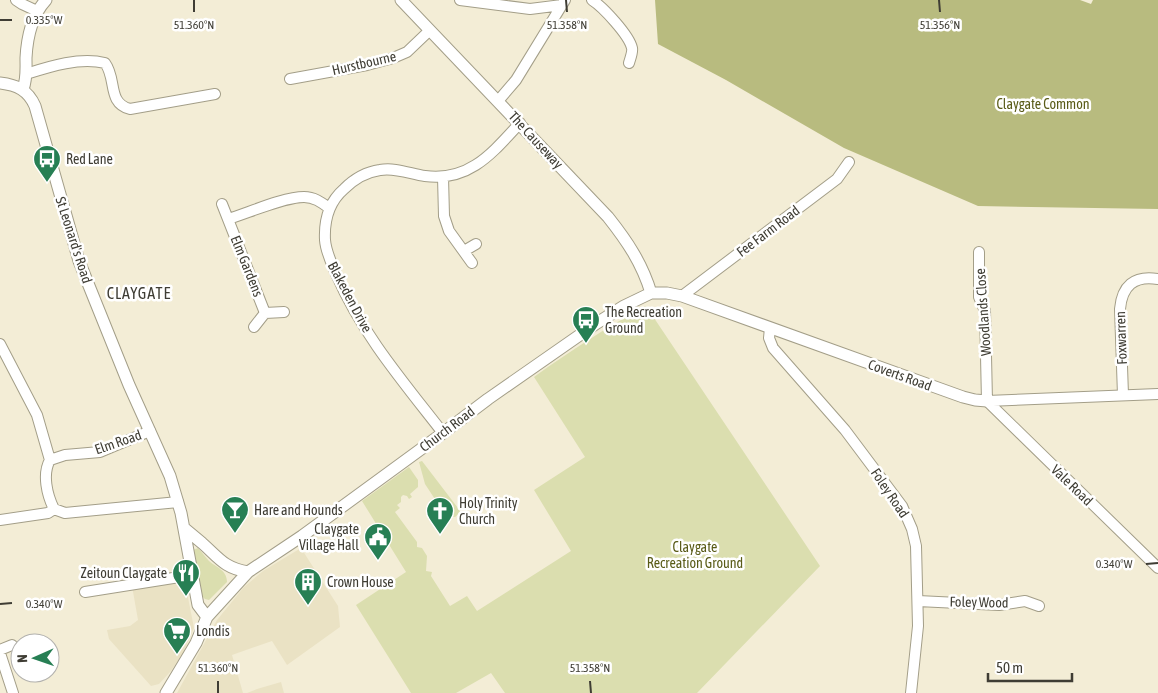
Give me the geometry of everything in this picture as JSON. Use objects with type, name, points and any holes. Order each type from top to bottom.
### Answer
[{"type":"street","points":[[16,0],[37,11]]},
{"type":"street","points":[[0,83],[14,85],[23,89],[26,82],[28,43],[37,11],[46,0]]},
{"type":"street","name":"The Causeway","points":[[402,0],[429,31],[520,123],[608,217],[628,242],[641,264],[651,293]]},
{"type":"street","points":[[460,0],[530,9],[564,2]]},
{"type":"street","points":[[592,0],[623,32],[632,48],[630,63]]},
{"type":"street","points":[[498,101],[516,80],[564,2]]},
{"type":"street","name":"Hurstbourne","points":[[290,80],[393,58],[407,52],[429,31]]},
{"type":"street","points":[[26,74],[65,64],[92,60],[105,63],[112,77],[117,102],[122,107],[130,110],[215,94]]},
{"type":"street","name":"St Leonard's Road","points":[[23,89],[31,97],[35,106],[79,261],[129,385],[170,476],[184,528],[198,605],[207,617]]},
{"type":"street","name":"Blakeden Drive","points":[[443,433],[371,338],[342,288],[329,258],[325,242],[325,227],[329,208],[338,194],[350,183],[365,174],[393,169],[443,177],[458,174],[474,167],[488,156],[520,123]]},
{"type":"street","name":"Fee Farm Road","points":[[682,296],[837,179],[849,162]]},
{"type":"street","points":[[443,177],[444,216],[449,231],[472,263]]},
{"type":"street","name":"Elm Gardens","points":[[228,220],[292,199],[305,197],[317,200],[329,208]]},
{"type":"street","name":"Elm Gardens","points":[[222,204],[266,314]]},
{"type":"street","points":[[464,251],[476,244]]},
{"type":"street","name":"Woodlands Close","points":[[979,252],[979,297],[985,311],[987,401]]},
{"type":"street","name":"Foxwarren","points":[[1123,395],[1121,297],[1125,288],[1139,279],[1158,279]]},
{"type":"street","name":"Coverts Road","points":[[651,293],[667,293],[682,296],[975,400],[1158,394]]},
{"type":"street","name":"Church Road","points":[[166,693],[196,643],[207,617],[248,572],[302,536],[488,399],[597,323],[624,306],[651,293]]},
{"type":"street","name":"Elm Gardens","points":[[254,327],[266,314],[284,312]]},
{"type":"street","name":"Foley Road","points":[[770,328],[769,338],[773,348],[845,430],[902,506],[911,524],[916,546],[918,601],[918,626],[911,693]]},
{"type":"street","points":[[0,344],[4,361],[37,415],[50,460],[47,465],[47,488],[49,500],[54,509],[65,513],[178,502]]},
{"type":"street","name":"Vale Road","points":[[987,401],[1158,568]]},
{"type":"street","name":"Elm Road","points":[[50,460],[65,454],[100,452],[150,431]]},
{"type":"street","points":[[0,520],[48,513],[54,509]]},
{"type":"street","points":[[184,528],[221,562],[238,570],[248,572]]},
{"type":"street","points":[[86,592],[192,575]]},
{"type":"street","name":"Foley Wood","points":[[918,601],[999,605],[1025,601],[1039,606]]},
{"type":"street","points":[[0,651],[14,693]]},
{"type":"shaded area","points":[[301,548],[338,606],[340,627],[287,665],[272,641],[232,655],[243,693],[177,693],[217,620],[244,587],[263,571]]},
{"type":"shaded area","points":[[184,577],[194,628],[183,653],[171,671],[159,684],[151,686],[109,639],[107,630],[130,626],[138,620],[132,586]]},
{"type":"shaded area","points":[[281,682],[284,693],[247,693],[257,689]]},
{"type":"green space","name":"Claygate Common","points":[[655,0],[1080,0],[1091,4],[1093,0],[1158,0],[1158,209],[978,206],[844,148],[726,80],[658,44]]},
{"type":"green space","name":"Claygate Recreation Ground","points":[[646,306],[820,566],[697,693],[505,693],[491,673],[456,693],[411,693],[356,605],[406,572],[362,501],[409,467],[418,480],[418,487],[410,494],[412,497],[409,499],[403,495],[401,497],[401,502],[397,505],[400,508],[395,512],[417,542],[417,547],[422,548],[427,556],[426,571],[432,572],[431,576],[450,606],[467,596],[477,611],[571,551],[534,490],[585,457],[534,377],[617,322]]},
{"type":"green space","points":[[422,461],[461,512],[455,517],[446,516],[425,484],[419,462]]},
{"type":"green space","points":[[198,548],[227,578],[227,582],[209,600],[202,596],[193,550]]},
{"type":"place","name":"Red Lane","points":[[47,183]]},
{"type":"place","name":"The Recreation Ground","points":[[586,344]]},
{"type":"place","name":"Hare and Hounds","points":[[235,534]]},
{"type":"place","name":"Holy Trinity Church","points":[[440,535]]},
{"type":"place","name":"Claygate Village Hall","points":[[378,561]]},
{"type":"place","name":"Zeitoun Claygate","points":[[186,597]]},
{"type":"place","name":"Crown House","points":[[308,606]]},
{"type":"place","name":"Londis","points":[[177,655]]},
{"type":"district","name":"CLAYGATE","points":[[139,293]]}]
